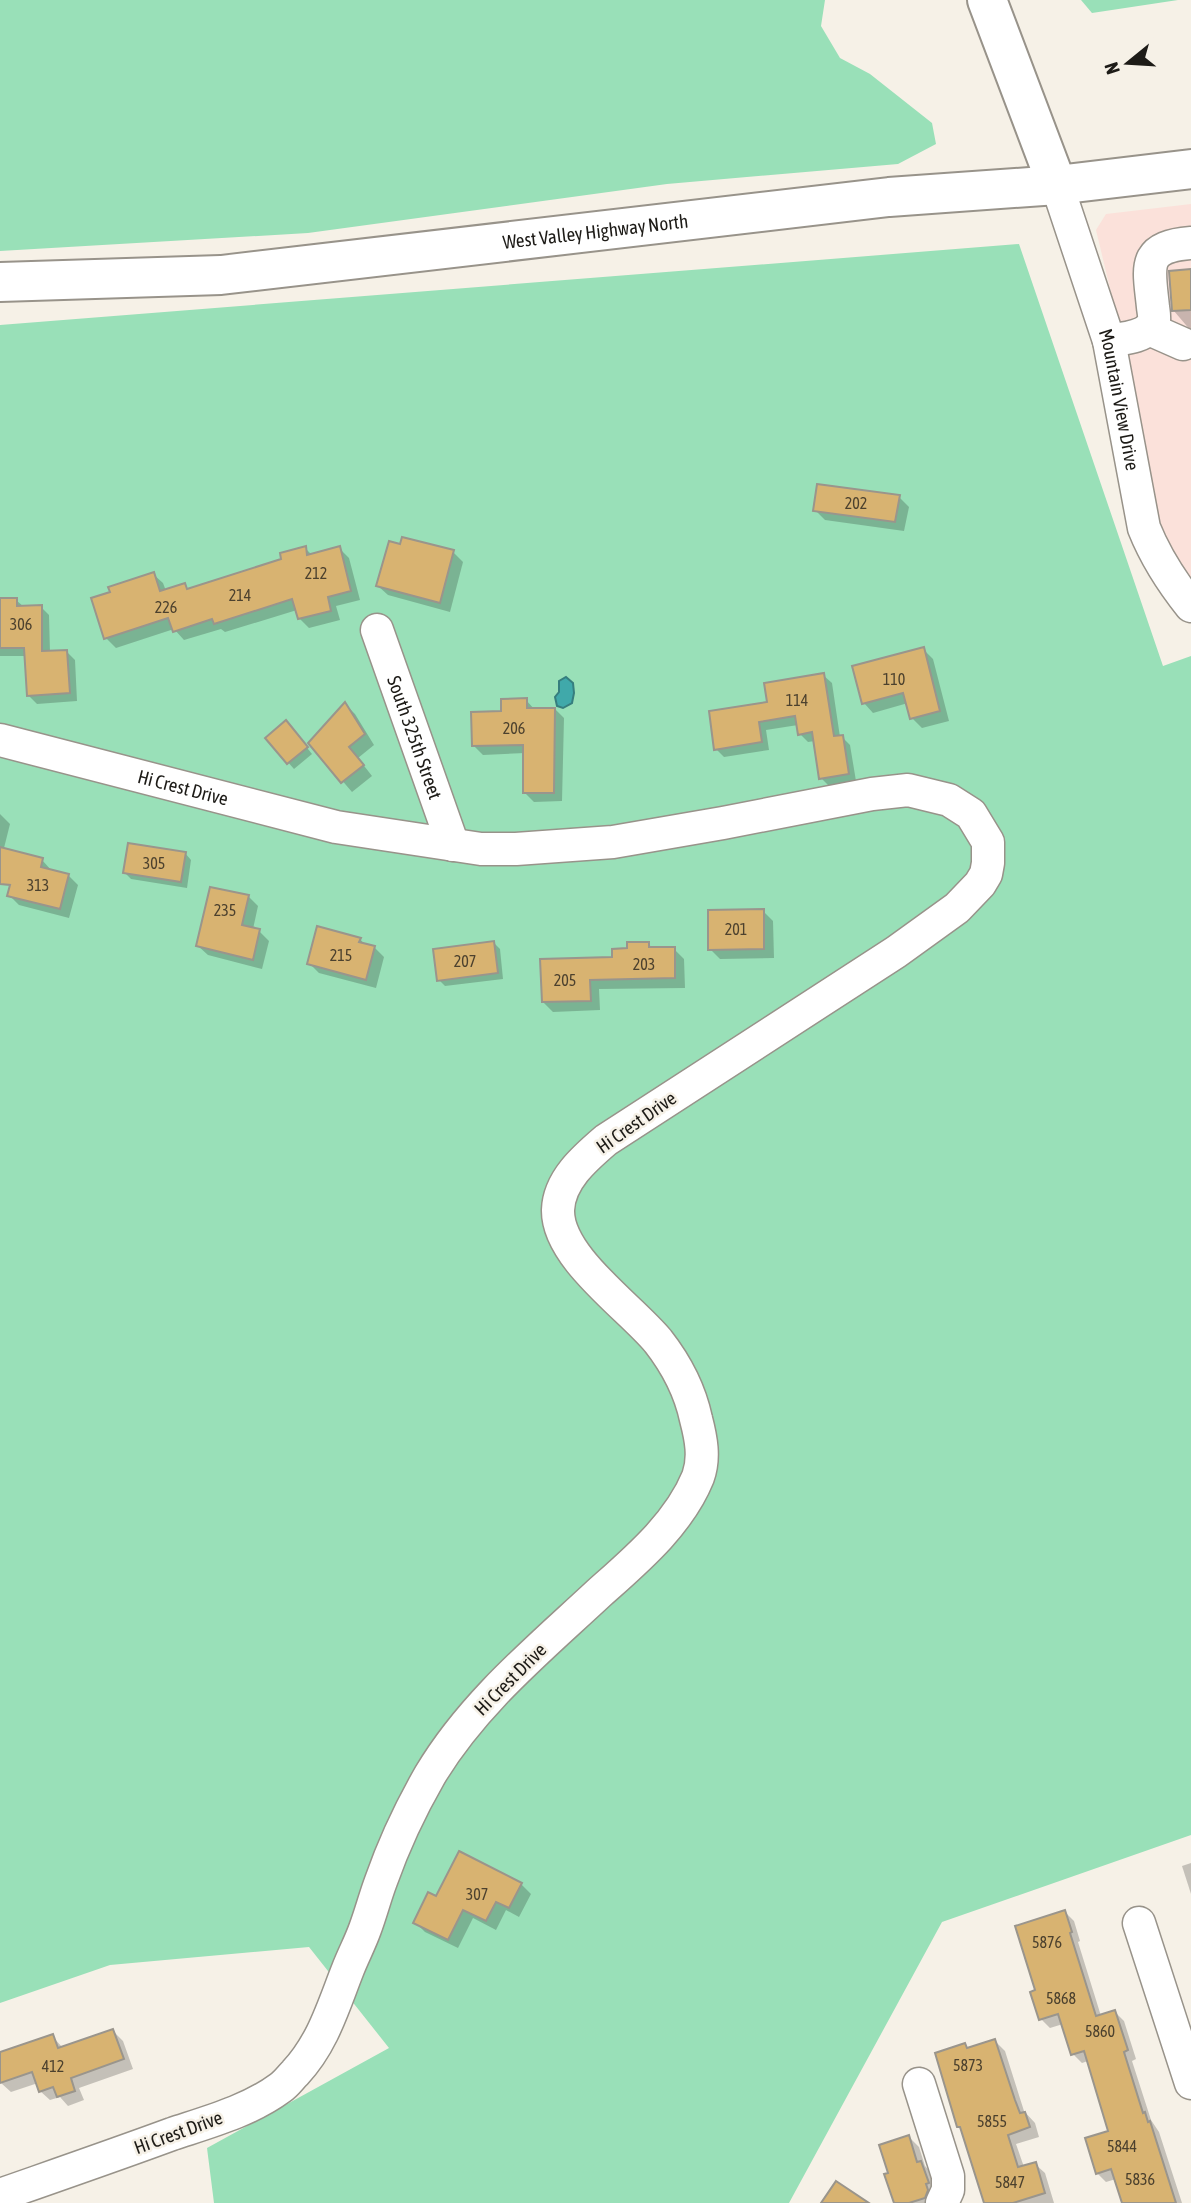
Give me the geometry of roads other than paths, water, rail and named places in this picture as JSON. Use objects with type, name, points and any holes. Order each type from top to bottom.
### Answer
[{"type":"main road","points":[[987,0],[1057,185]]},
{"type":"main road","name":"West Valley Highway North","points":[[0,282],[221,275],[889,197],[1057,185],[1191,169]]},
{"type":"street","name":"Mountain View Drive","points":[[1057,185],[1109,341],[1144,528],[1166,574],[1191,606]]},
{"type":"street","points":[[1109,341],[1141,335],[1149,329],[1155,320],[1149,269],[1153,257],[1174,244],[1191,243]]},
{"type":"street","points":[[1149,329],[1183,344]]},
{"type":"street","name":"South 325th Street","points":[[377,630],[453,845]]},
{"type":"street","name":"Hi Crest Drive","points":[[0,740],[336,827],[481,849],[612,842],[872,794],[908,790],[933,795],[963,807],[978,822],[988,842],[989,852],[986,873],[980,884],[957,908],[896,952],[606,1140],[584,1159],[567,1181],[558,1209],[563,1233],[576,1256],[656,1339],[672,1361],[685,1385],[695,1415],[702,1455],[698,1475],[679,1510],[660,1535],[510,1676],[453,1740],[411,1808],[327,2025],[304,2063],[283,2087],[241,2109],[0,2195]]},
{"type":"street","points":[[1139,1923],[1191,2083]]},
{"type":"street","points":[[919,2084],[948,2176],[948,2190],[942,2203]]},
{"type":"water","points":[[566,677],[573,683],[574,693],[572,703],[563,708],[557,706],[555,697],[559,692],[559,681]]}]
